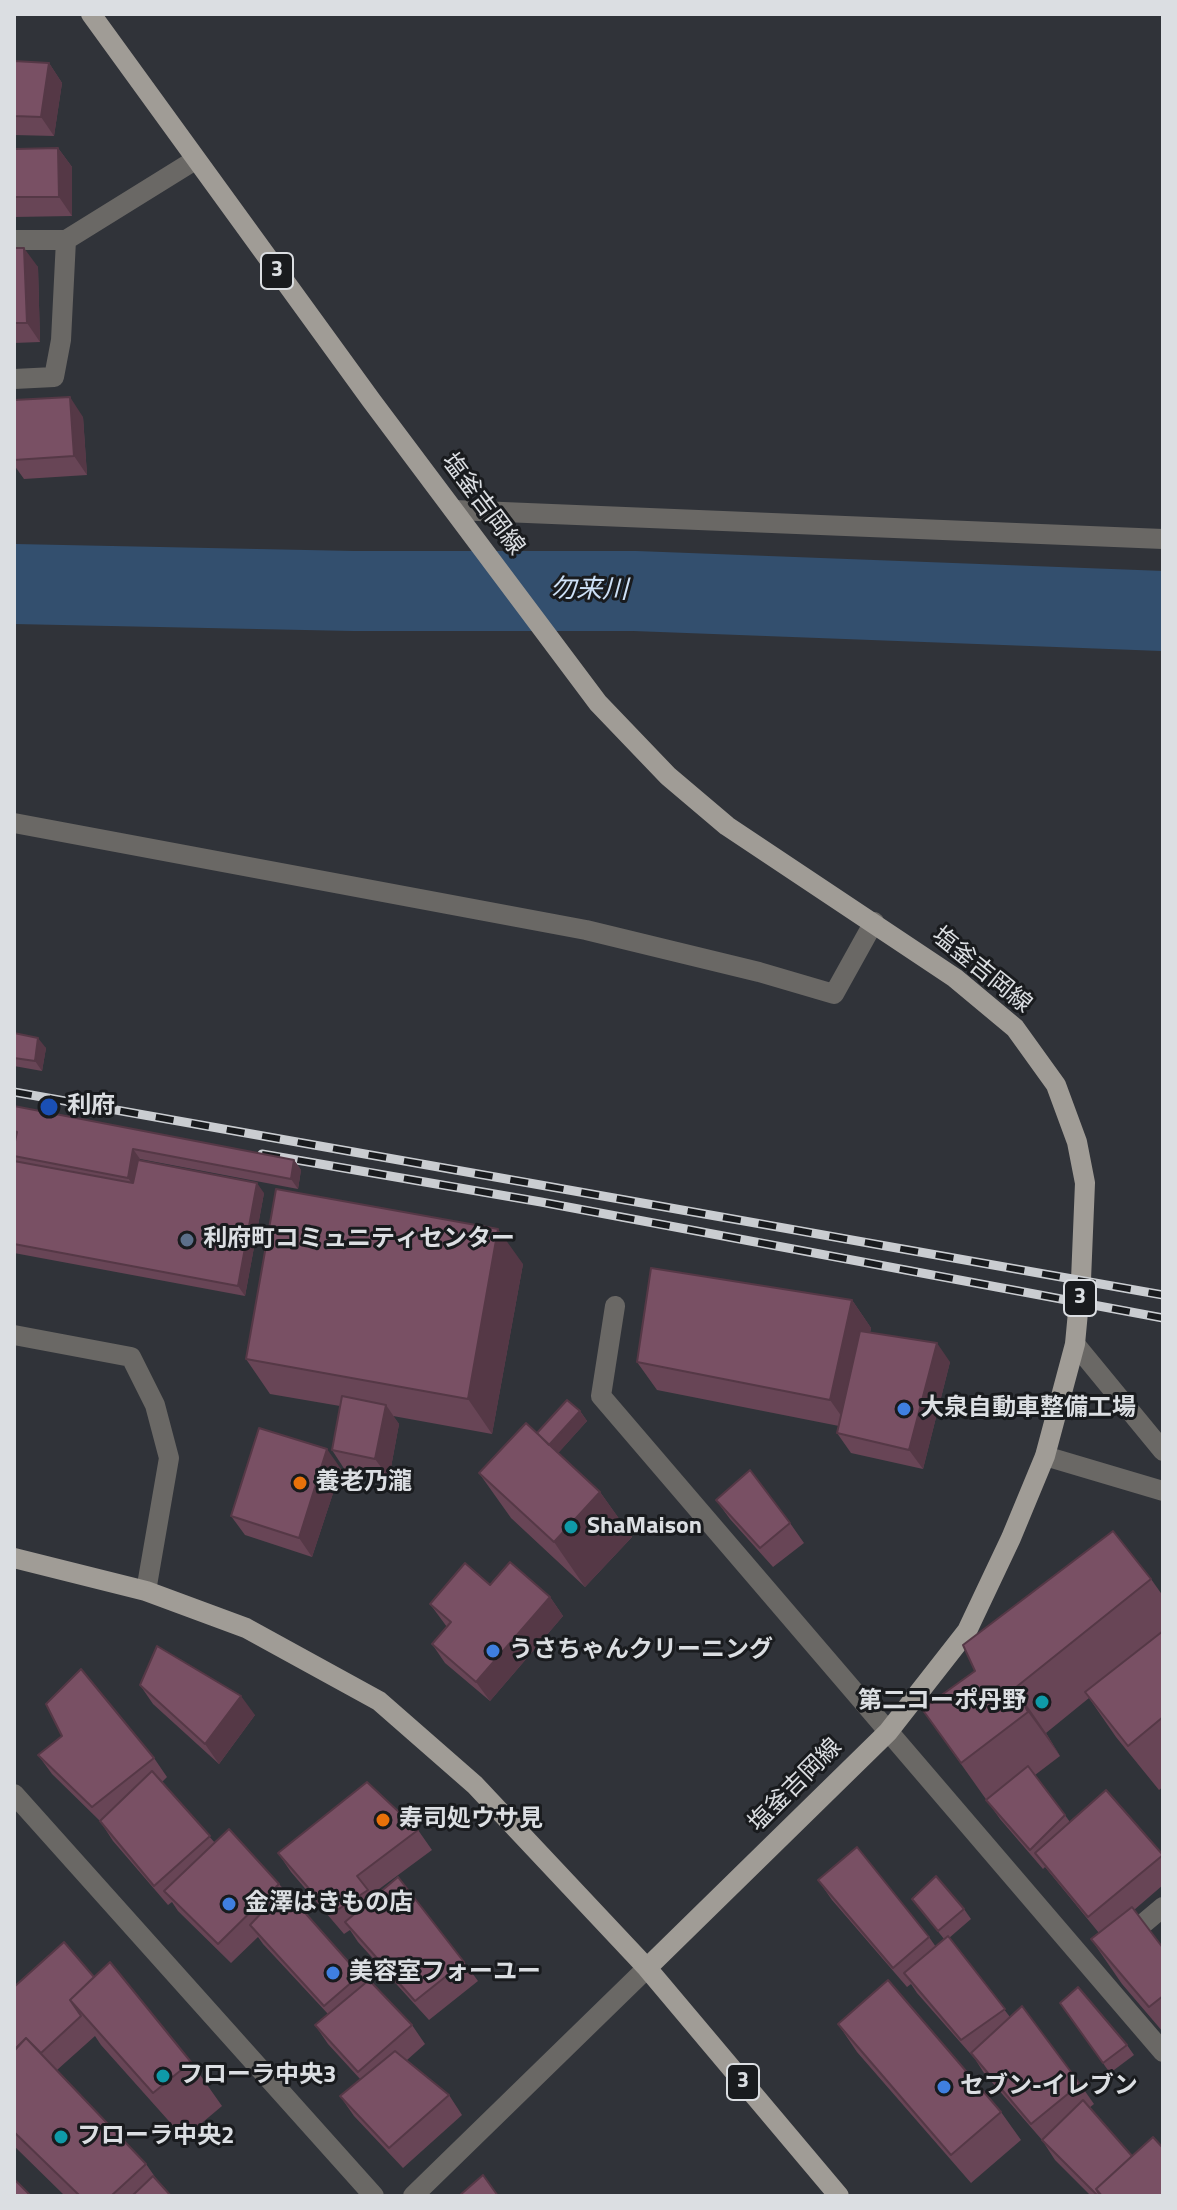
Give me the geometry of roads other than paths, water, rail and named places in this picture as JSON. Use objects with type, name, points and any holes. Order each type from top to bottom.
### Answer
[{"type":"main road","name":"塩釜吉岡線","points":[[91,14],[195,160],[598,703],[668,776],[727,826],[955,978],[1015,1028],[1056,1085],[1077,1142],[1085,1183],[1075,1344],[1045,1456],[967,1631],[888,1732],[647,1968]]},
{"type":"main road","points":[[14,1558],[146,1591],[246,1628],[379,1701],[475,1785],[647,1968]]},
{"type":"main road","name":"3","points":[[647,1968],[839,2196]]},
{"type":"street","points":[[14,240],[66,240],[195,160]]},
{"type":"street","points":[[14,379],[54,377],[61,340],[66,240]]},
{"type":"street","points":[[460,518],[1163,539]]},
{"type":"street","points":[[14,823],[586,930],[759,972],[834,994],[874,922]]},
{"type":"street","points":[[615,1306],[601,1396],[888,1732],[1104,1957],[1163,2052]]},
{"type":"street","points":[[14,1335],[131,1357],[155,1405],[169,1458],[146,1591]]},
{"type":"street","points":[[1075,1344],[1163,1451]]},
{"type":"street","points":[[1045,1456],[1163,1491]]},
{"type":"street","points":[[14,1794],[374,2196]]},
{"type":"street","points":[[1104,1957],[1163,1907]]},
{"type":"street","points":[[413,2196],[647,1968]]},
{"type":"waterway","name":"勿来川","points":[[14,584],[354,591],[635,591],[1163,611]]},
{"type":"railway","points":[[14,1092],[1163,1295]]},
{"type":"railway","points":[[262,1154],[541,1202],[1163,1318]]},
{"type":"place","name":"利府","points":[[49,1107]]},
{"type":"place","name":"利府町コミュニティセンター","points":[[187,1240]]},
{"type":"place","name":"大泉自動車整備工場","points":[[904,1409]]},
{"type":"place","name":"養老乃瀧","points":[[300,1483]]},
{"type":"place","name":"ShaMaison","points":[[571,1527]]},
{"type":"place","name":"うさちゃんクリーニング","points":[[493,1651]]},
{"type":"place","name":"第二コーポ丹野","points":[[1042,1702]]},
{"type":"place","name":"寿司処ウサ見","points":[[383,1820]]},
{"type":"place","name":"金澤はきもの店","points":[[229,1904]]},
{"type":"place","name":"美容室フォーユー","points":[[333,1973]]},
{"type":"place","name":"フローラ中央3","points":[[163,2076]]},
{"type":"place","name":"セブン-イレブン","points":[[944,2087]]},
{"type":"place","name":"フローラ中央2","points":[[61,2137]]}]
